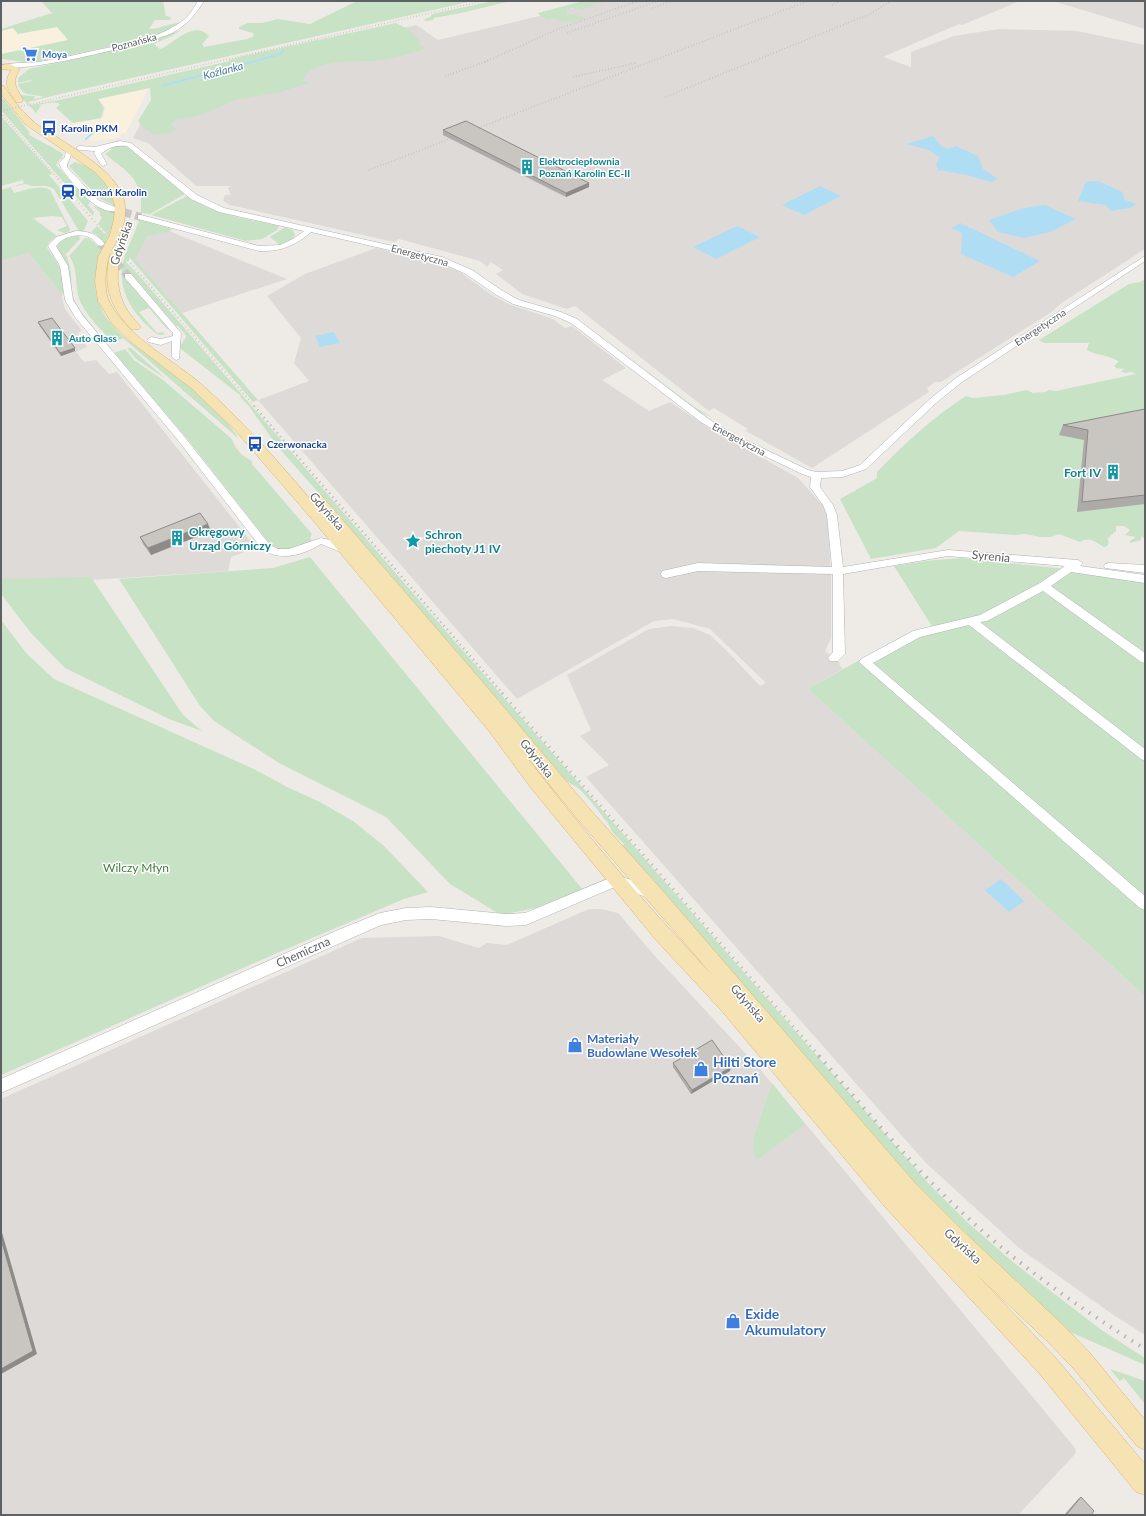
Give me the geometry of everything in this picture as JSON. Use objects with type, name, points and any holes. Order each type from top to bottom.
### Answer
[{"type":"main road","points":[[3,76],[6,67]]},
{"type":"main road","points":[[6,67],[11,88],[29,112],[41,123],[103,164],[120,180]]},
{"type":"main road","name":"Gdyńska","points":[[1,88],[16,109],[28,122],[98,170],[109,181],[117,194],[120,204],[118,225],[103,258],[100,274],[101,294],[110,314],[128,335],[191,382],[230,418],[316,515],[495,728],[537,783],[672,945],[728,1004],[893,1201],[1047,1365],[1145,1483]]},
{"type":"main road","name":"Gdyńska","points":[[132,213],[116,252],[112,265],[111,279],[113,292],[118,305],[126,318],[138,330],[176,357],[222,395],[253,426],[460,665],[581,811],[656,895],[919,1202],[954,1238],[1056,1334],[1087,1367],[1145,1438]]},
{"type":"main road","name":"Gdyńska","points":[[1126,1461],[1145,1488]]},
{"type":"street","name":"Poznańska","points":[[6,67],[53,60],[134,43],[162,35],[188,20],[201,1]]},
{"type":"street","name":"Energetyczna","points":[[79,148],[92,149],[120,143],[130,144],[194,197],[215,208],[439,259],[469,272],[516,302],[566,317],[581,325],[714,427],[796,469],[816,475],[843,474],[863,467],[945,390],[1145,258]]},
{"type":"street","points":[[103,164],[97,153],[105,147]]},
{"type":"street","points":[[69,150],[68,157],[64,162],[63,167],[90,198],[100,205],[112,209]]},
{"type":"street","points":[[64,162],[71,160],[84,160]]},
{"type":"street","points":[[132,213],[264,250],[290,245],[309,230]]},
{"type":"street","points":[[101,244],[92,236],[79,234],[62,237],[52,246],[65,269],[68,297],[76,314],[180,437],[266,546],[272,551],[280,554],[292,552],[321,541],[334,545],[347,552]]},
{"type":"street","points":[[128,276],[176,332],[177,337],[174,348],[176,357]]},
{"type":"street","points":[[151,340],[161,342],[177,337]]},
{"type":"street","points":[[816,475],[815,488],[828,505],[832,515],[838,571],[839,654],[834,658]]},
{"type":"street","points":[[316,515],[322,532],[321,541]]},
{"type":"street","name":"Syrenia","points":[[666,574],[698,567],[838,571],[948,553],[1067,565],[1145,569]]},
{"type":"street","points":[[1145,579],[1067,565],[1044,586],[983,618],[917,634],[866,660],[866,663],[1145,904]]},
{"type":"street","points":[[1044,586],[1145,659]]},
{"type":"street","points":[[971,621],[1145,756]]},
{"type":"street","points":[[621,857],[617,880],[656,895]]},
{"type":"street","name":"Chemiczna","points":[[1,1086],[380,919],[406,914],[423,913],[506,920],[526,919],[617,880]]},
{"type":"shaded area","points":[[603,1],[1020,1],[962,25],[959,24],[883,57],[911,67],[911,52],[954,36],[999,29],[1077,31],[1145,45],[1145,249],[1063,302],[1050,313],[941,382],[935,382],[927,388],[929,392],[812,468],[746,431],[748,429],[714,408],[709,411],[575,306],[567,309],[522,294],[496,274],[503,270],[491,262],[487,267],[480,261],[399,239],[394,242],[230,205],[223,201],[225,195],[231,195],[228,188],[231,186],[196,186],[148,143],[133,138],[150,106],[314,50],[416,25],[438,40]]},
{"type":"shaded area","points":[[1053,1],[1145,1],[1145,29]]},
{"type":"shaded area","points":[[57,27],[69,40],[29,63],[1,59],[1,31],[13,28],[18,34]]},
{"type":"shaded area","points":[[149,88],[126,132],[121,134],[119,138],[92,141],[87,137],[99,127],[77,131],[72,123],[102,119],[106,108],[99,99]]},
{"type":"shaded area","points":[[169,231],[287,279],[182,313],[134,258],[147,237]]},
{"type":"shaded area","points":[[376,248],[428,260],[458,271],[492,295],[508,304],[553,319],[565,328],[572,326],[626,368],[602,380],[649,411],[670,402],[709,428],[798,478],[827,510],[831,576],[831,638],[825,651],[841,664],[839,665],[843,669],[808,689],[1145,996],[1145,1335],[1112,1314],[1019,1248],[926,1163],[586,777],[609,765],[580,736],[591,730],[567,675],[649,629],[671,626],[693,628],[710,635],[760,686],[766,683],[710,629],[673,619],[654,621],[517,699],[258,400],[309,381],[294,363],[301,338],[267,296],[305,274]]},
{"type":"shaded area","points":[[29,253],[61,294],[65,309],[82,331],[77,333],[87,347],[76,352],[84,362],[96,360],[109,374],[117,372],[256,548],[231,557],[228,571],[1,586],[1,261]]},
{"type":"shaded area","points":[[589,909],[602,909],[618,913],[654,955],[759,1068],[1075,1448],[1076,1453],[1018,1515],[1,1515],[1,1099],[362,938],[439,936],[479,948],[487,943],[507,945]]},
{"type":"green space","points":[[41,1],[163,1],[166,16],[171,17],[170,20],[155,20],[149,29],[180,23],[166,31],[141,40],[32,63],[1,59],[1,54],[68,40],[57,27],[18,34],[13,28],[1,31],[1,29],[52,13]]},
{"type":"green space","points":[[357,1],[473,1],[28,102],[30,105],[59,100],[230,61],[229,60],[244,56],[396,23],[408,29],[420,40],[419,44],[426,49],[393,58],[374,61],[345,62],[323,65],[314,68],[307,74],[303,81],[309,83],[280,92],[235,100],[198,116],[177,119],[170,125],[177,129],[165,134],[156,134],[151,132],[142,126],[138,121],[151,100],[150,88],[98,99],[104,108],[101,118],[73,123],[56,108],[60,104],[50,103],[39,105],[41,107],[36,113],[19,95],[34,96],[36,97],[33,98],[35,99],[43,97],[25,93],[18,84],[32,81],[18,83],[18,78],[29,69],[145,43],[181,30],[154,44],[160,49],[184,34],[197,30],[203,31],[209,36],[202,44],[204,47],[247,39],[254,36],[253,33],[239,29],[239,27],[248,23],[262,23],[278,19],[310,24]]},
{"type":"green space","points":[[493,1],[511,1],[433,18],[434,20],[423,20],[430,17],[432,14]]},
{"type":"green space","points":[[583,1],[602,1],[604,3],[591,4],[594,6],[583,8],[585,10],[572,8],[566,10],[567,14],[584,17],[583,19],[575,21],[565,22],[554,18],[548,20],[538,13]]},
{"type":"green space","points":[[1,98],[4,99],[30,133],[28,134],[63,154],[62,158],[64,158],[60,159],[56,165],[90,202],[88,205],[94,212],[93,216],[1,110]]},
{"type":"green space","points":[[1,116],[51,172],[52,174],[49,175],[64,193],[62,194],[66,195],[88,221],[83,232],[79,231],[54,189],[51,187],[26,184],[11,187],[14,193],[37,188],[46,188],[50,190],[70,229],[69,232],[64,233],[57,230],[67,226],[62,217],[52,216],[33,218],[57,236],[49,242],[47,248],[58,264],[63,277],[64,291],[61,297],[61,294],[29,253],[1,261],[1,190],[24,183],[23,180],[1,186]]},
{"type":"green space","points":[[120,145],[127,147],[144,158],[185,194],[150,214],[142,213],[141,220],[172,229],[168,233],[166,232],[147,237],[135,259],[258,400],[253,402],[130,258],[126,262],[929,1184],[967,1222],[1014,1263],[1103,1331],[1145,1358],[1145,1365],[1068,1331],[934,1206],[621,846],[624,844],[613,833],[606,820],[589,799],[578,788],[563,777],[353,532],[278,447],[248,405],[240,397],[241,396],[181,349],[180,346],[186,337],[185,334],[178,326],[176,326],[130,274],[125,278],[169,329],[167,329],[149,308],[139,312],[157,333],[163,332],[164,335],[157,334],[139,317],[127,298],[123,287],[122,276],[126,252],[139,220],[141,211],[140,194],[131,175],[105,154],[111,150],[111,148]]},
{"type":"green space","points":[[75,162],[96,172],[105,182],[113,198],[115,213],[112,226],[101,253],[95,283],[98,300],[103,312],[118,332],[127,340],[178,376],[207,401],[225,419],[239,439],[123,338],[113,343],[83,307],[78,295],[74,266],[69,256],[85,238],[90,239],[98,246],[103,242],[97,235],[91,232],[97,226],[105,235],[107,234],[98,224],[102,217],[100,216],[100,212],[93,206],[111,211],[113,205],[99,198],[69,166]]},
{"type":"green space","points":[[187,196],[208,208],[231,216],[279,226],[277,230],[262,239],[246,241],[151,215]]},
{"type":"green space","points":[[285,227],[293,230],[295,235],[291,241],[280,245],[270,237]]},
{"type":"green space","points":[[79,236],[80,239],[65,255],[67,256],[71,272],[72,294],[80,310],[107,345],[87,321],[74,302],[71,294],[69,269],[57,248],[59,242],[66,238]]},
{"type":"green space","points":[[1145,279],[1145,538],[1141,537],[1141,540],[1130,543],[1130,541],[1136,537],[1125,535],[1130,530],[1124,526],[1116,526],[1116,531],[1107,539],[1109,542],[1107,546],[1104,547],[1092,540],[1084,540],[1080,542],[1059,534],[1051,537],[1040,537],[1025,534],[1015,535],[959,531],[936,548],[871,559],[840,499],[877,478],[877,472],[908,441],[930,422],[966,396],[973,398],[1004,395],[1026,390],[1033,393],[1045,392],[1049,390],[1056,391],[1136,374],[1131,372],[1124,373],[1121,371],[1125,369],[1116,368],[1114,366],[1118,361],[1087,350],[1089,343],[1044,343],[1039,340],[1129,284],[1140,282]]},
{"type":"green space","points":[[578,318],[693,406],[711,417],[701,413]]},
{"type":"green space","points":[[127,348],[131,348],[166,379],[136,359]]},
{"type":"green space","points":[[125,349],[134,360],[163,380],[232,439],[240,452],[252,461],[252,464],[312,534],[310,538],[312,541],[287,549],[277,549],[272,547],[189,441],[114,353]]},
{"type":"green space","points":[[310,557],[583,890],[541,907],[501,915],[450,884],[386,817],[279,763],[214,721],[200,706],[119,579],[273,568]]},
{"type":"green space","points":[[961,558],[1145,577],[1145,996],[808,689],[906,634],[933,628],[894,566]]},
{"type":"green space","points":[[91,577],[183,715],[202,731],[169,719],[65,668],[31,633],[1,594],[1,579]]},
{"type":"green space","name":"Wilczy Młyn","points":[[1,620],[27,654],[54,679],[256,770],[287,787],[320,802],[353,821],[384,846],[428,892],[404,899],[284,950],[1,1075]]},
{"type":"green space","points":[[772,1083],[805,1124],[757,1160],[755,1158],[753,1140]]},
{"type":"green space","points":[[1110,1369],[1145,1381],[1145,1404],[1124,1378],[1120,1381]]},
{"type":"water","points":[[933,136],[941,146],[948,149],[956,146],[978,156],[983,169],[998,179],[991,182],[967,175],[938,170],[936,164],[940,158],[929,150],[907,144]]},
{"type":"water","points":[[1098,181],[1122,192],[1125,200],[1136,204],[1130,208],[1111,211],[1106,205],[1078,201],[1086,182]]},
{"type":"water","points":[[820,186],[841,196],[804,215],[782,205]]},
{"type":"water","points":[[1045,205],[1076,219],[1050,232],[1024,238],[998,232],[989,220],[1024,208]]},
{"type":"water","points":[[960,223],[1040,261],[1013,277],[961,254],[962,233],[952,228]]},
{"type":"water","points":[[737,226],[760,237],[716,259],[693,247]]},
{"type":"water","points":[[334,332],[340,343],[320,347],[315,336]]},
{"type":"water","points":[[1001,879],[1024,901],[1009,912],[985,890]]},
{"type":"building","name":"Elektrociepłownia Poznań Karolin EC-II","points":[[466,121],[589,183],[566,193],[443,130]]},
{"type":"building","name":"Auto Glass","points":[[52,318],[75,348],[60,353],[38,322]]},
{"type":"building","name":"Fort IV","points":[[1145,409],[1145,495],[1082,502],[1088,430],[1063,425]]},
{"type":"building","points":[[200,513],[208,524],[148,548],[140,537]]},
{"type":"building","name":"Hilti Store Poznań","points":[[712,1040],[731,1067],[692,1090],[673,1063]]},
{"type":"building","points":[[1,1239],[33,1351],[1,1369]]},
{"type":"building","points":[[1081,1497],[1094,1511],[1091,1515],[1066,1515]]},
{"type":"waterway","name":"Koźlanka","points":[[162,86],[281,54],[283,50]]},
{"type":"waterway","points":[[86,139],[103,124]]},
{"type":"tunnel","points":[[112,209],[141,217]]},
{"type":"tunnel","points":[[101,244],[128,276]]},
{"type":"railway","points":[[1,111],[483,1]]},
{"type":"railway","points":[[487,61],[558,29],[638,1]]},
{"type":"railway","points":[[567,33],[658,1]]},
{"type":"railway","points":[[652,8],[672,1]]},
{"type":"railway","points":[[369,170],[808,1]]},
{"type":"railway","points":[[832,5],[841,1]]},
{"type":"railway","points":[[665,97],[870,14],[891,1]]},
{"type":"railway","points":[[445,76],[487,61]]},
{"type":"railway","points":[[573,77],[636,63]]},
{"type":"railway","points":[[1,113],[59,180]]},
{"type":"railway","points":[[58,179],[106,235]]},
{"type":"railway","points":[[128,260],[255,407]]},
{"type":"railway","points":[[254,406],[503,694]]},
{"type":"railway","points":[[502,693],[820,1057]]},
{"type":"railway","points":[[819,1056],[911,1161],[969,1219],[1032,1272],[1145,1349]]},
{"type":"place","name":"Moya","points":[[30,54]]},
{"type":"place","name":"Karolin PKM","points":[[49,128]]},
{"type":"place","name":"Elektrociepłownia Poznań Karolin EC-II","points":[[527,167]]},
{"type":"place","name":"Poznań Karolin","points":[[68,192]]},
{"type":"place","name":"Auto Glass","points":[[57,338]]},
{"type":"place","name":"Czerwonacka","points":[[255,444]]},
{"type":"place","name":"Fort IV","points":[[1113,472]]},
{"type":"place","name":"Okręgowy Urząd Górniczy","points":[[177,538]]},
{"type":"place","name":"Schron piechoty J1 IV","points":[[413,541]]},
{"type":"place","name":"Materiały Budowlane Wesołek","points":[[575,1045]]},
{"type":"place","name":"Hilti Store Poznań","points":[[701,1069]]},
{"type":"place","name":"Exide Akumulatory","points":[[733,1321]]}]
